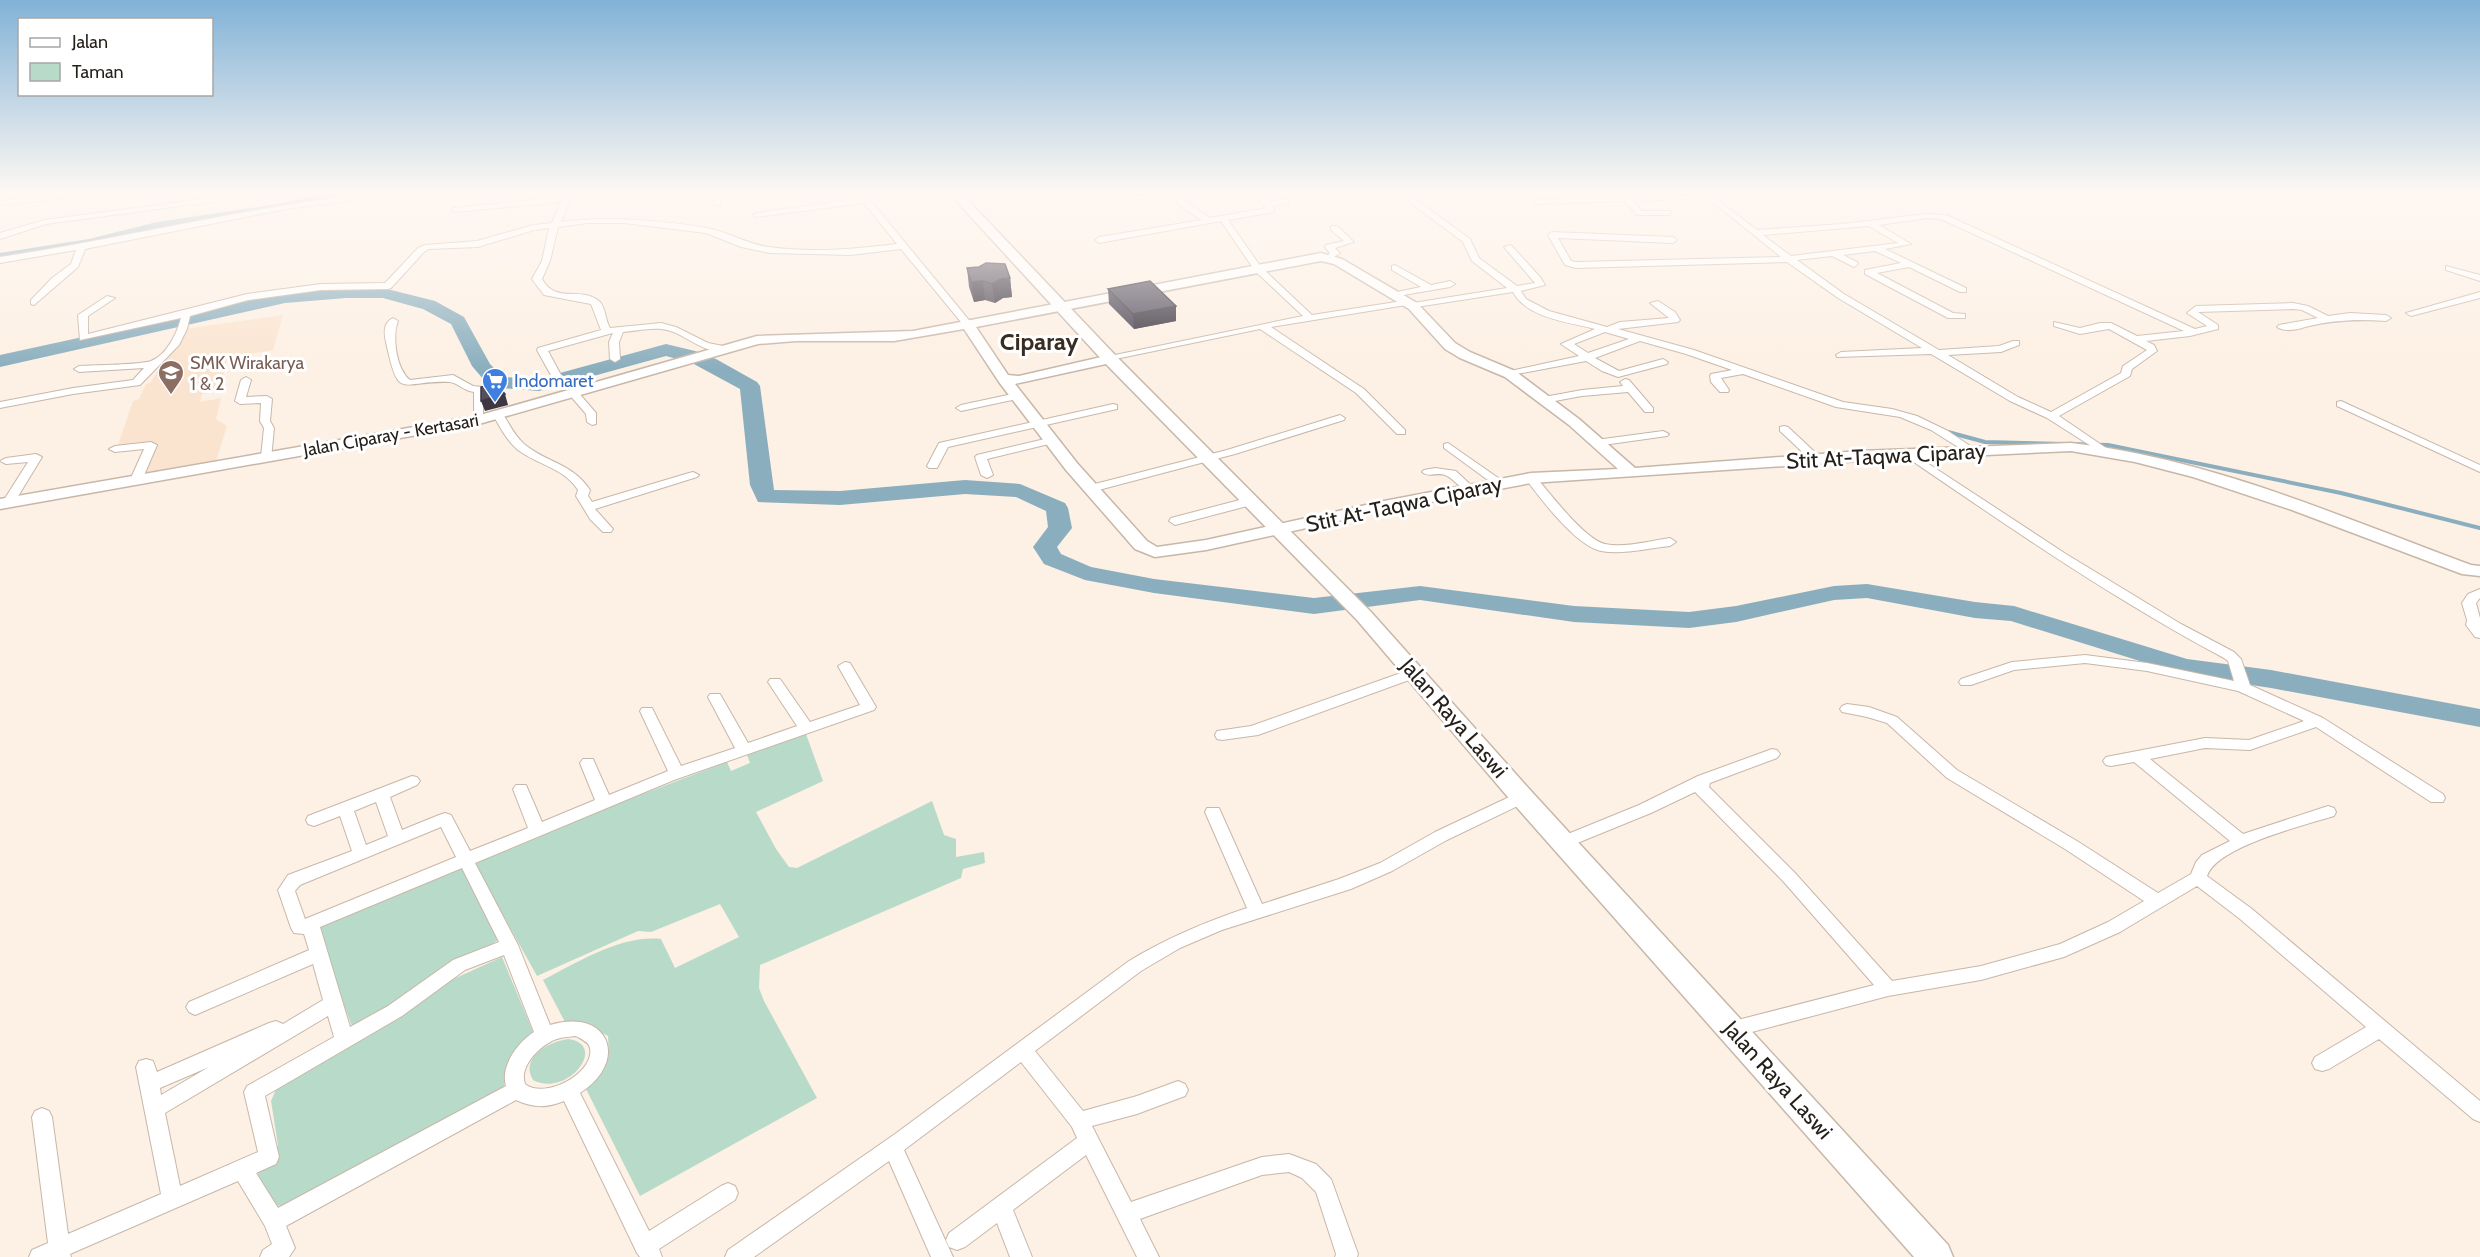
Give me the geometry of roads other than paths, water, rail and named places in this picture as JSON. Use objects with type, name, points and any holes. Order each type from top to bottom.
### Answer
[{"type":"main road","name":"Jalan Raya Laswi","points":[[1010,253],[1110,359],[1364,616],[1522,797],[1936,1257]]},
{"type":"main road","name":"Jalan Ciparay - Kertasari","points":[[4,504],[479,420],[720,350],[772,338],[899,337],[1329,257]]},
{"type":"main road","points":[[1329,257],[1405,301],[1454,349],[1510,374],[1631,473]]},
{"type":"main road","name":"Stit At-Taqwa Ciparay","points":[[968,325],[1049,441],[1141,545],[1155,552],[1206,545],[1531,478],[1816,459],[2071,447],[2102,450],[2181,468],[2476,572]]},
{"type":"main road","points":[[1004,379],[1019,380],[1110,359]]},
{"type":"street","points":[[0,260],[50,253]]},
{"type":"street","points":[[34,302],[55,280],[75,265],[79,253]]},
{"type":"street","points":[[110,298],[83,315],[83,338],[186,318],[247,297],[321,287],[388,286],[419,253]]},
{"type":"street","points":[[548,253],[537,279],[541,288],[547,294],[592,302],[598,308],[602,326],[608,331]]},
{"type":"street","points":[[908,253],[968,325]]},
{"type":"street","points":[[1247,253],[1258,269],[1309,317]]},
{"type":"street","points":[[1329,257],[1336,253]]},
{"type":"street","points":[[1472,253],[1475,259],[1516,290],[1522,301],[1546,314],[1640,337],[1840,405],[1865,411],[1893,412],[1949,436],[1972,452]]},
{"type":"street","points":[[1110,359],[1309,317],[1405,301],[1516,290],[1541,284],[1513,253]]},
{"type":"street","points":[[1562,253],[1568,263],[1573,265],[1693,264],[1789,259],[1833,253],[1854,264]]},
{"type":"street","points":[[1781,253],[1841,296],[2014,399],[2051,416],[2102,450]]},
{"type":"street","points":[[1886,253],[1964,290]]},
{"type":"street","points":[[2021,253],[2194,332]]},
{"type":"street","points":[[1911,264],[1868,272],[1951,316],[1962,315]]},
{"type":"street","points":[[1395,268],[1429,288]]},
{"type":"street","points":[[2449,268],[2458,273],[2480,278]]},
{"type":"street","points":[[1405,301],[1429,288],[1450,284]]},
{"type":"street","points":[[2411,313],[2480,295]]},
{"type":"street","points":[[1649,410],[1618,374],[1566,344],[1609,328],[1675,320],[1672,314],[1655,303]]},
{"type":"street","points":[[2137,339],[2215,327],[2192,313],[2196,309],[2296,306],[2327,319]]},
{"type":"street","points":[[2282,327],[2350,316],[2386,318]]},
{"type":"street","points":[[0,405],[73,391],[136,383],[153,364],[162,359],[186,318]]},
{"type":"street","points":[[393,321],[388,333],[392,340],[392,355],[403,379],[408,382],[453,378],[471,389],[479,390],[479,420]]},
{"type":"street","points":[[2051,416],[2126,374],[2127,368],[2152,351],[2150,347],[2137,339],[2107,325],[2080,332],[2057,324]]},
{"type":"street","points":[[1262,326],[1360,391],[1401,432]]},
{"type":"street","points":[[556,375],[542,350],[620,329],[661,327],[674,329],[705,346],[720,350]]},
{"type":"street","points":[[615,359],[614,342],[620,329]]},
{"type":"street","points":[[1510,374],[1588,357],[1640,337]]},
{"type":"street","points":[[1841,355],[2001,349],[2016,343]]},
{"type":"street","points":[[1618,374],[1663,362]]},
{"type":"street","points":[[79,369],[153,364]]},
{"type":"street","points":[[1724,390],[1716,382],[1715,376],[1744,372]]},
{"type":"street","points":[[246,380],[240,401],[267,399],[266,421],[269,428],[267,458]]},
{"type":"street","points":[[1544,400],[1582,393],[1631,389]]},
{"type":"street","points":[[573,393],[591,413],[592,422]]},
{"type":"street","points":[[961,408],[1017,396]]},
{"type":"street","points":[[2341,404],[2480,469]]},
{"type":"street","points":[[933,466],[943,445],[1113,407]]},
{"type":"street","points":[[498,415],[509,434],[522,447],[576,477],[584,490],[582,496],[607,530]]},
{"type":"street","points":[[1091,488],[1209,457],[1340,418]]},
{"type":"street","points":[[1784,429],[1816,459]]},
{"type":"street","points":[[1596,443],[1663,434]]},
{"type":"street","points":[[987,475],[981,457],[1049,441]]},
{"type":"street","points":[[115,449],[151,445],[136,480]]},
{"type":"street","points":[[1448,446],[1500,483]]},
{"type":"street","points":[[1909,454],[2062,557],[2175,627],[2234,659],[2242,686]]},
{"type":"street","points":[[4,504],[36,457],[6,461]]},
{"type":"street","points":[[1428,472],[1450,471],[1469,489]]},
{"type":"street","points":[[589,507],[693,475]]},
{"type":"street","points":[[1531,478],[1582,536],[1597,546],[1609,548],[1670,542]]},
{"type":"street","points":[[1175,521],[1251,501]]},
{"type":"street","points":[[2480,593],[2469,603],[2474,620],[2473,625],[2480,634]]},
{"type":"street","points":[[1966,682],[2012,666],[2085,658],[2242,686],[2318,721],[2437,798]]},
{"type":"street","points":[[545,1035],[509,945],[464,859],[445,819],[294,880],[286,890],[300,928],[464,859],[677,773],[869,707],[845,666]]},
{"type":"street","points":[[1222,735],[1254,731],[1415,673]]},
{"type":"street","points":[[775,682],[806,728]]},
{"type":"street","points":[[715,697],[744,750]]},
{"type":"street","points":[[1847,709],[1869,712],[1892,720],[1952,774],[2071,845],[2156,901]]},
{"type":"street","points":[[647,711],[677,773]]},
{"type":"street","points":[[2111,761],[2205,743],[2250,746],[2318,721]]},
{"type":"street","points":[[1564,842],[1773,754]]},
{"type":"street","points":[[2137,756],[2241,842]]},
{"type":"street","points":[[588,763],[604,802]]},
{"type":"street","points":[[314,819],[412,781]]},
{"type":"street","points":[[1702,782],[1703,791],[1789,877],[1888,990]]},
{"type":"street","points":[[521,789],[537,830]]},
{"type":"street","points":[[381,794],[397,839]]},
{"type":"street","points":[[736,1257],[892,1146],[1135,966],[1174,943],[1216,925],[1345,884],[1386,867],[1441,836],[1522,797]]},
{"type":"street","points":[[345,808],[361,854]]},
{"type":"street","points":[[1213,812],[1257,913]]},
{"type":"street","points":[[1733,1029],[1888,990],[1972,975],[2064,950],[2114,927],[2198,878],[2202,866],[2208,859],[2254,835],[2328,812]]},
{"type":"street","points":[[2198,878],[2246,914],[2480,1113]]},
{"type":"street","points":[[310,924],[344,1039]]},
{"type":"street","points":[[42,1117],[53,1254],[269,1157],[254,1092],[417,997],[438,978],[459,965],[509,945]]},
{"type":"street","points":[[195,1007],[318,954]]},
{"type":"street","points":[[172,1200],[148,1076],[333,1004]]},
{"type":"street","points":[[154,1109],[333,1004]]},
{"type":"street","points":[[578,1028],[591,1032],[599,1041],[600,1053],[595,1067],[585,1080],[569,1091],[539,1099],[526,1096],[518,1089],[513,1077],[517,1061],[529,1047],[545,1035],[562,1029],[578,1028]]},
{"type":"street","points":[[2322,1063],[2380,1029]]},
{"type":"street","points":[[1022,1048],[1079,1121],[1149,1257]]},
{"type":"street","points":[[274,1221],[518,1089]]},
{"type":"street","points":[[1079,1121],[1137,1105],[1178,1090]]},
{"type":"street","points":[[569,1091],[648,1251],[729,1193]]},
{"type":"street","points":[[957,1240],[1090,1140]]},
{"type":"street","points":[[892,1146],[942,1257]]},
{"type":"street","points":[[1126,1214],[1262,1166],[1289,1163],[1309,1172],[1324,1186],[1347,1254],[1346,1257]]},
{"type":"street","points":[[242,1169],[274,1221],[284,1248],[271,1257]]},
{"type":"street","points":[[1001,1206],[1021,1257]]},
{"type":"waterway","points":[[0,256],[21,253]]},
{"type":"waterway","points":[[0,361],[285,298],[346,293],[383,293],[429,305],[458,321],[482,366],[497,383],[539,385],[666,350],[699,358],[750,386],[761,485],[766,497],[840,498],[965,487],[1020,491],[1057,508],[1060,528],[1045,547],[1052,559],[1085,573],[1154,586],[1314,606],[1420,593],[1574,614],[1689,620],[1736,614],[1834,593],[1867,591],[1975,610],[2014,614],[2185,667],[2271,679],[2480,718]]},
{"type":"waterway","points":[[1948,432],[1985,442],[2108,445],[2341,493],[2480,528]]},
{"type":"place","name":"SMK Wirakarya 1 & 2","points":[[171,396]]},
{"type":"place","name":"Indomaret","points":[[495,404]]},
{"type":"district","name":"Ciparay","points":[[1039,341]]}]
